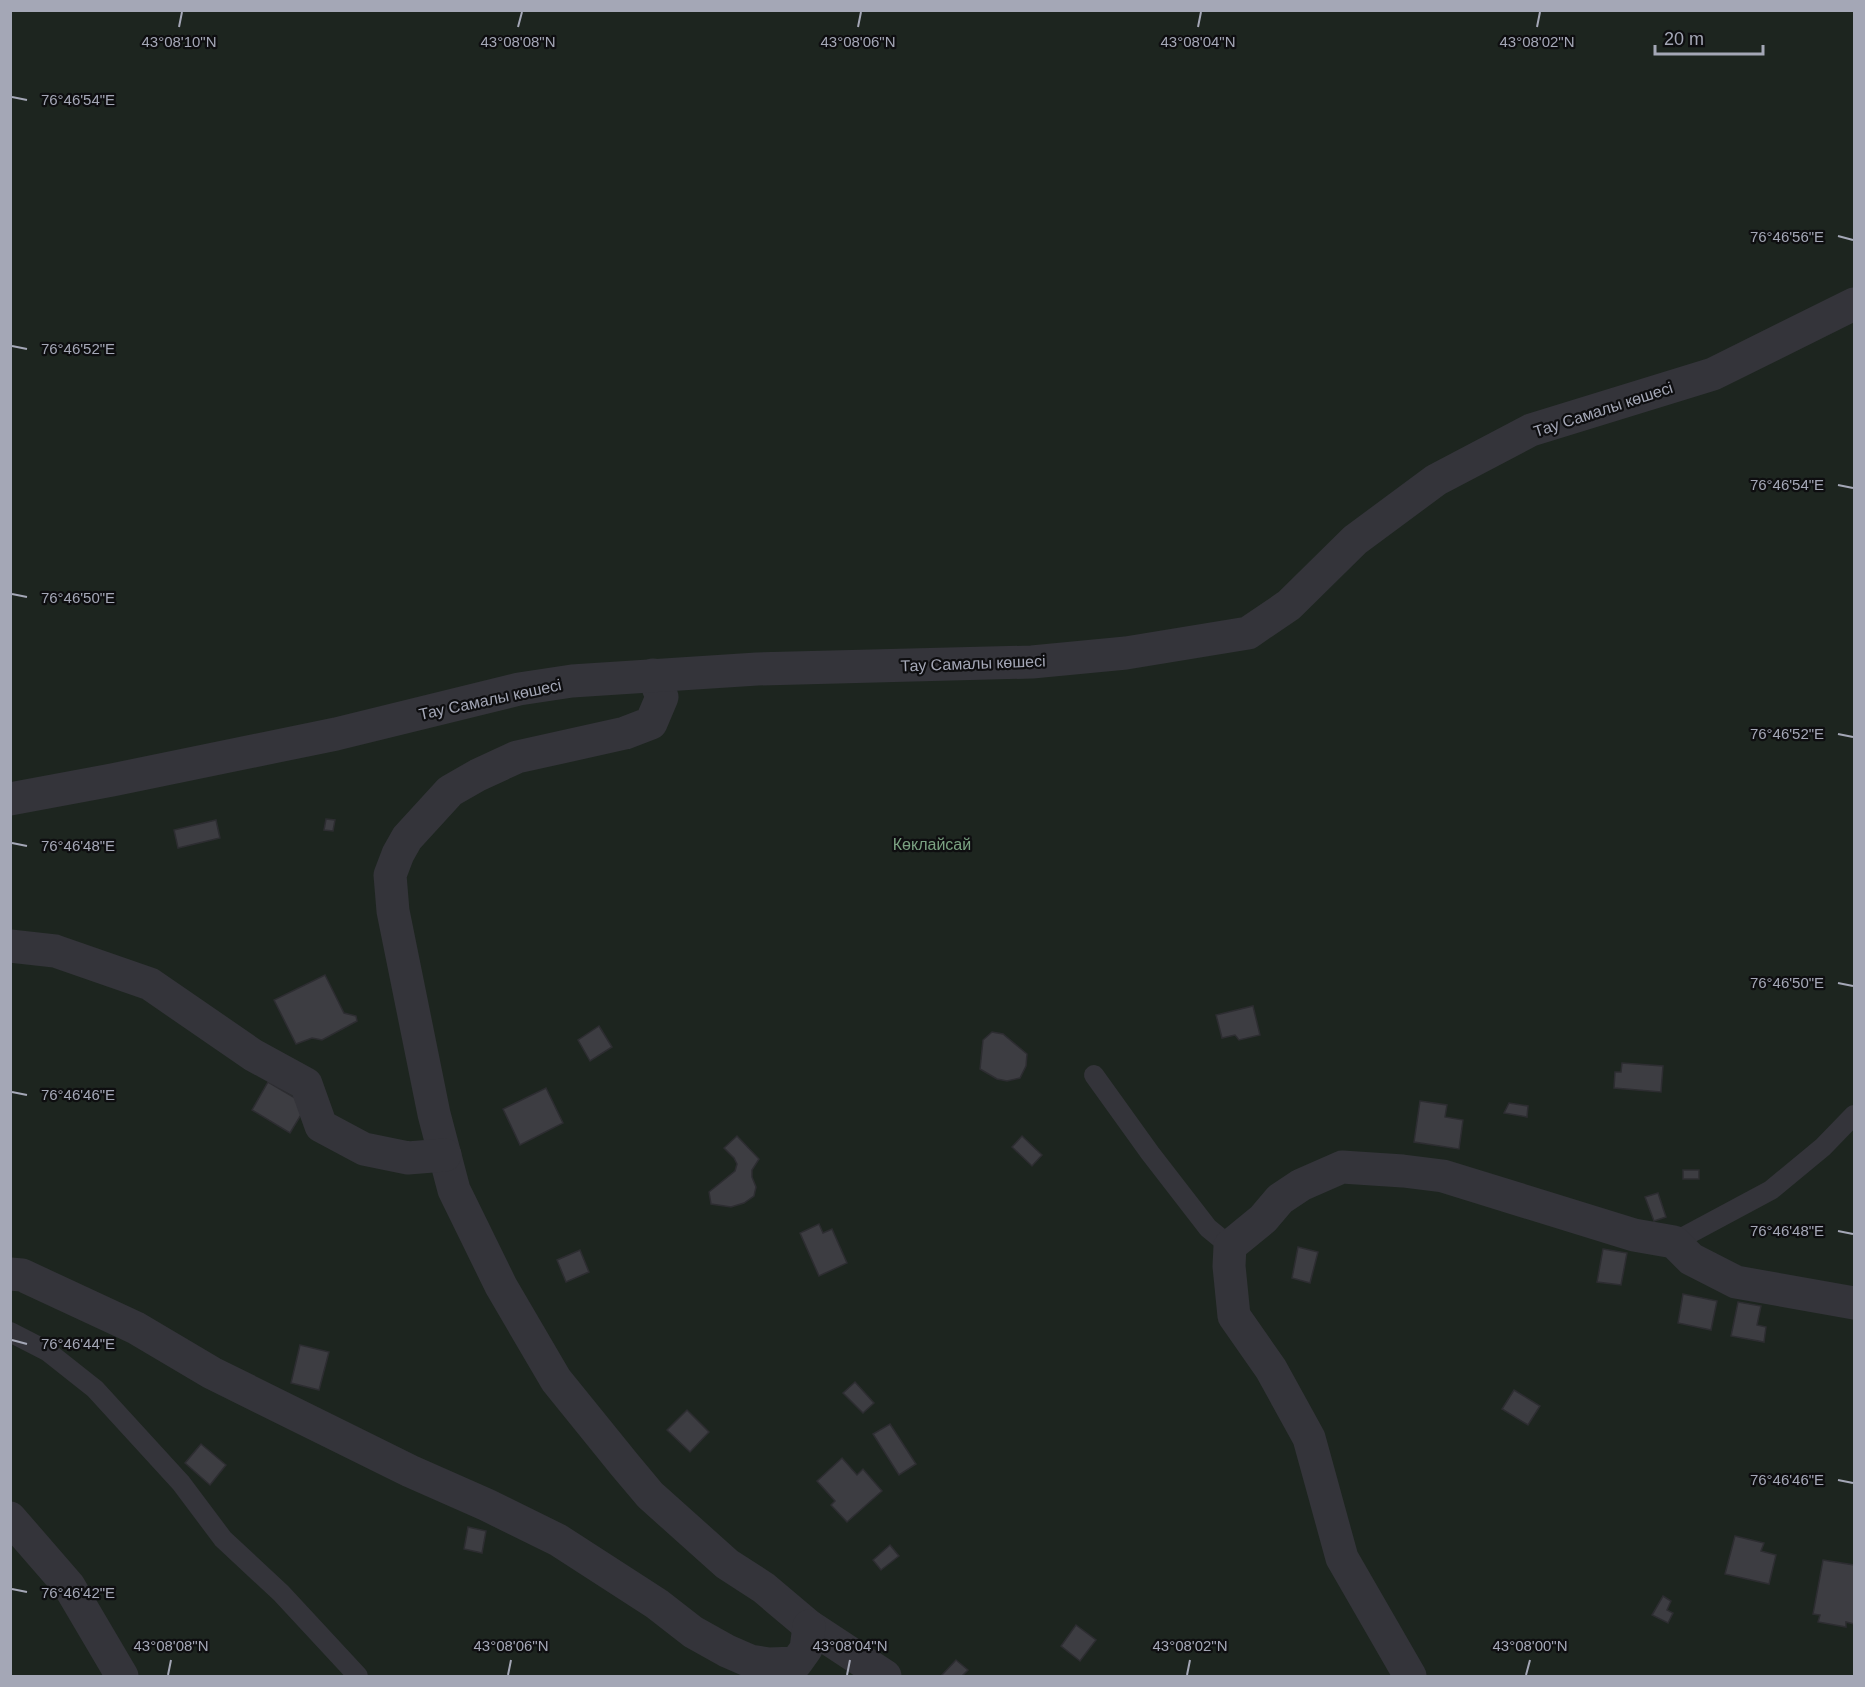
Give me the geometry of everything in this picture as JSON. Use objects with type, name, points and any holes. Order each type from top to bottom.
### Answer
[{"type":"street","name":"Тау Самалы көшесі","points":[[10,798],[112,780],[336,734],[519,689],[572,681],[758,669],[1032,662],[1126,653],[1248,633],[1289,605],[1355,540],[1436,480],[1531,430],[1713,374],[1854,304]]},
{"type":"street","points":[[653,675],[662,697],[651,723],[625,733],[517,757],[478,775],[450,791],[413,831],[398,854],[390,875],[393,911],[434,1114],[454,1190],[501,1286],[556,1380],[650,1495],[727,1564],[765,1588],[809,1626],[885,1677]]},
{"type":"street","points":[[10,946],[55,951],[150,984],[253,1055],[306,1084],[321,1126],[364,1149],[408,1158],[444,1155]]},
{"type":"street","points":[[1410,1677],[1342,1558],[1309,1438],[1271,1369],[1234,1316],[1229,1266],[1230,1246],[1263,1219],[1281,1200],[1301,1185],[1342,1167],[1443,1176],[1634,1235],[1674,1242],[1691,1259],[1736,1282],[1854,1303]]},
{"type":"street","points":[[10,1274],[22,1275],[136,1328],[212,1373],[410,1471],[558,1540],[657,1604],[693,1632],[727,1651],[750,1661],[769,1664],[796,1663],[806,1649],[809,1626]]},
{"type":"street","points":[[10,1518],[69,1586],[122,1677]]},
{"type":"lane","points":[[1094,1075],[1208,1228],[1230,1246]]},
{"type":"lane","points":[[1674,1242],[1771,1190],[1823,1147],[1854,1115]]},
{"type":"lane","points":[[10,1332],[47,1351],[95,1389],[181,1483],[223,1539],[281,1593],[358,1677]]},
{"type":"green space","name":"Көклайсай","points":[[11,11],[1854,11],[1854,1676],[11,1676]]},
{"type":"building","points":[[326,819],[335,820],[333,831],[324,830]]},
{"type":"building","points":[[216,820],[220,838],[178,848],[174,830]]},
{"type":"building","points":[[325,975],[344,1013],[356,1016],[357,1021],[322,1040],[312,1038],[296,1044],[274,1000]]},
{"type":"building","points":[[1253,1006],[1260,1035],[1239,1040],[1235,1035],[1222,1038],[1216,1015]]},
{"type":"building","points":[[599,1026],[612,1047],[590,1061],[578,1040]]},
{"type":"building","points":[[992,1032],[1003,1034],[1027,1054],[1026,1066],[1020,1078],[1007,1081],[997,1079],[980,1069],[983,1040]]},
{"type":"building","points":[[1622,1063],[1663,1066],[1661,1092],[1614,1088],[1615,1072],[1621,1072]]},
{"type":"building","points":[[268,1082],[307,1105],[290,1133],[252,1110]]},
{"type":"building","points":[[546,1088],[563,1123],[520,1145],[503,1109]]},
{"type":"building","points":[[1420,1101],[1447,1105],[1445,1117],[1463,1120],[1459,1149],[1414,1142]]},
{"type":"building","points":[[1509,1103],[1528,1106],[1527,1117],[1504,1113]]},
{"type":"building","points":[[737,1136],[759,1159],[752,1170],[756,1187],[754,1196],[744,1203],[731,1207],[711,1204],[709,1192],[735,1171],[737,1164],[724,1148]]},
{"type":"building","points":[[1022,1136],[1042,1155],[1032,1166],[1012,1147]]},
{"type":"building","points":[[1683,1170],[1699,1170],[1699,1179],[1683,1179]]},
{"type":"building","points":[[1658,1193],[1666,1217],[1654,1221],[1645,1197]]},
{"type":"building","points":[[819,1224],[823,1233],[832,1229],[847,1263],[819,1276],[800,1233]]},
{"type":"building","points":[[1298,1247],[1318,1252],[1310,1283],[1292,1278]]},
{"type":"building","points":[[1603,1249],[1627,1253],[1621,1285],[1597,1282]]},
{"type":"building","points":[[580,1250],[589,1272],[566,1282],[557,1260]]},
{"type":"building","points":[[1683,1294],[1717,1301],[1711,1330],[1678,1323]]},
{"type":"building","points":[[1738,1302],[1761,1306],[1757,1325],[1766,1327],[1764,1342],[1731,1336]]},
{"type":"building","points":[[300,1345],[329,1352],[319,1390],[291,1383]]},
{"type":"building","points":[[855,1382],[874,1403],[863,1413],[843,1393]]},
{"type":"building","points":[[1514,1390],[1540,1406],[1528,1425],[1502,1409]]},
{"type":"building","points":[[687,1410],[709,1432],[690,1452],[667,1430]]},
{"type":"building","points":[[890,1424],[916,1464],[899,1475],[873,1434]]},
{"type":"building","points":[[201,1444],[226,1465],[210,1485],[185,1463]]},
{"type":"building","points":[[842,1458],[857,1475],[863,1469],[882,1491],[847,1522],[831,1505],[835,1501],[817,1481]]},
{"type":"building","points":[[468,1527],[486,1531],[482,1553],[464,1549]]},
{"type":"building","points":[[1735,1536],[1764,1543],[1761,1551],[1776,1555],[1769,1584],[1725,1574]]},
{"type":"building","points":[[890,1545],[899,1556],[881,1570],[873,1560]]},
{"type":"building","points":[[1823,1560],[1854,1565],[1854,1624],[1846,1622],[1846,1627],[1818,1622],[1820,1615],[1813,1614]]},
{"type":"building","points":[[1663,1596],[1671,1601],[1667,1610],[1673,1613],[1668,1623],[1652,1615]]},
{"type":"building","points":[[1076,1625],[1096,1640],[1080,1661],[1061,1646]]},
{"type":"building","points":[[956,1660],[968,1670],[962,1676],[941,1676]]}]
